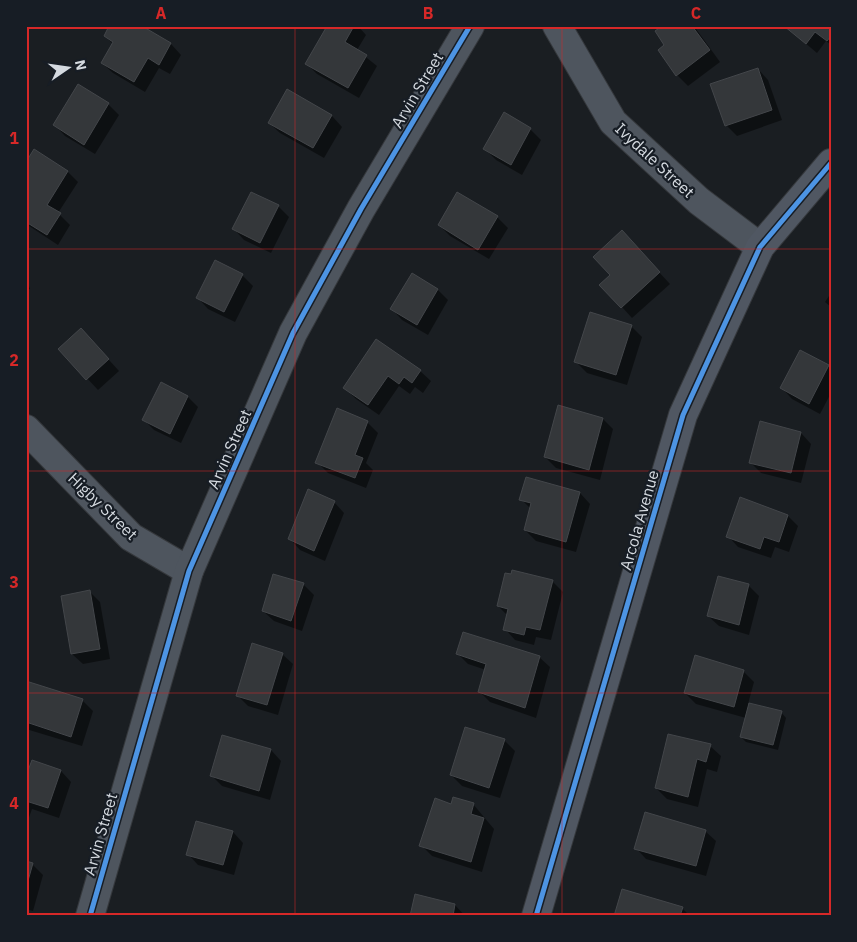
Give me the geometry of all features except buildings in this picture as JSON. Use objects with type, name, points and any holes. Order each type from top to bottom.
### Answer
[{"type":"street","name":"Arvin Street","points":[[90,916],[189,571],[293,333],[361,209],[470,26]]},
{"type":"street","name":"Ivydale Street","points":[[557,26],[613,122],[699,201],[760,247]]},
{"type":"street","name":"Arcola Avenue","points":[[536,916],[683,416],[760,247],[831,163]]},
{"type":"street","name":"Higby Street","points":[[26,429],[131,536],[189,571]]},
{"type":"cycle path","points":[[90,916],[189,571],[293,333],[361,209],[470,26]]},
{"type":"cycle path","points":[[536,916],[683,415],[760,247],[831,163]]}]
